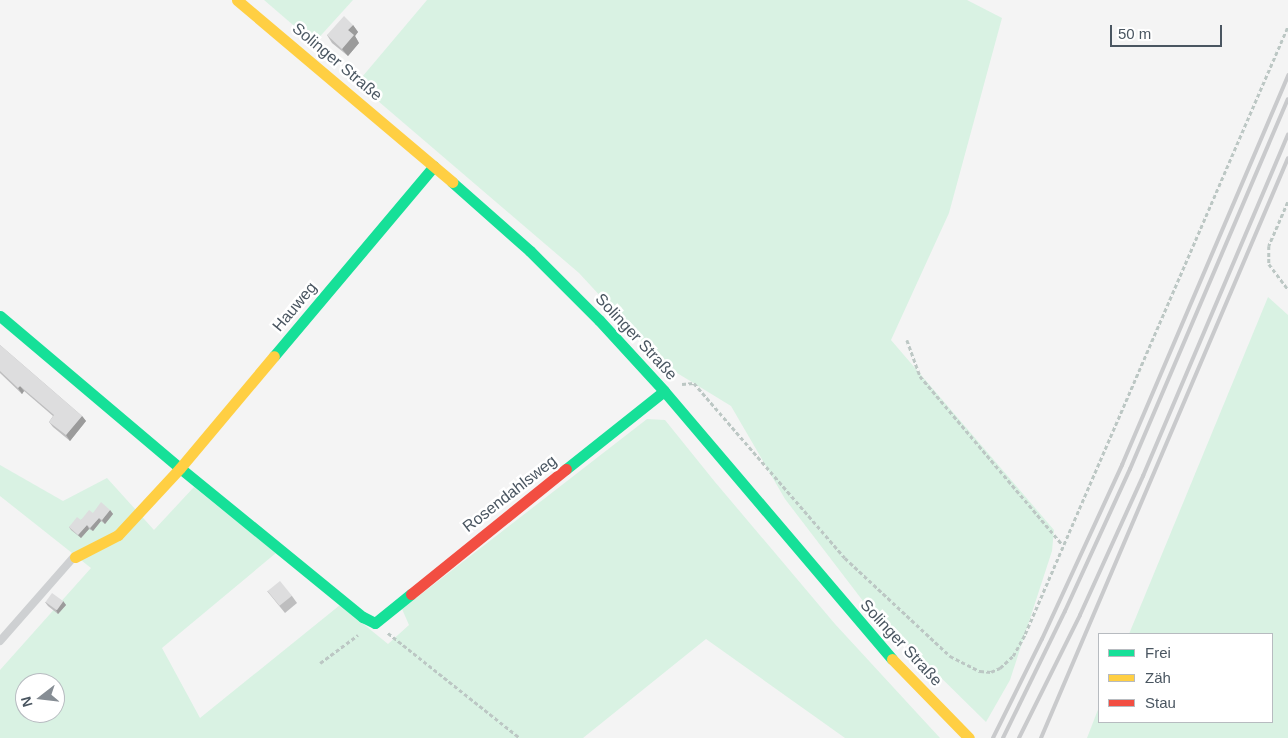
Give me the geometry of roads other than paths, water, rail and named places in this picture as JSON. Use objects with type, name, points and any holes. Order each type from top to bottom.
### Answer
[{"type":"street","name":"Solinger Straße","points":[[238,0],[434,166],[530,251],[599,320],[664,391],[861,625],[916,686],[970,738]]},
{"type":"street","name":"Hauweg","points":[[74,557],[118,535],[180,468],[434,166]]},
{"type":"street","points":[[0,316],[180,468]]},
{"type":"street","name":"Rosendahlsweg","points":[[180,468],[363,617],[375,622],[664,391]]},
{"type":"lane","points":[[0,641],[74,557]]},
{"type":"railway","points":[[993,738],[1042,639],[1122,465],[1288,75]]},
{"type":"railway","points":[[1003,738],[1065,611],[1130,469],[1288,99]]},
{"type":"railway","points":[[1019,738],[1080,615],[1143,476],[1288,134]]},
{"type":"railway","points":[[1041,738],[1288,158]]}]
